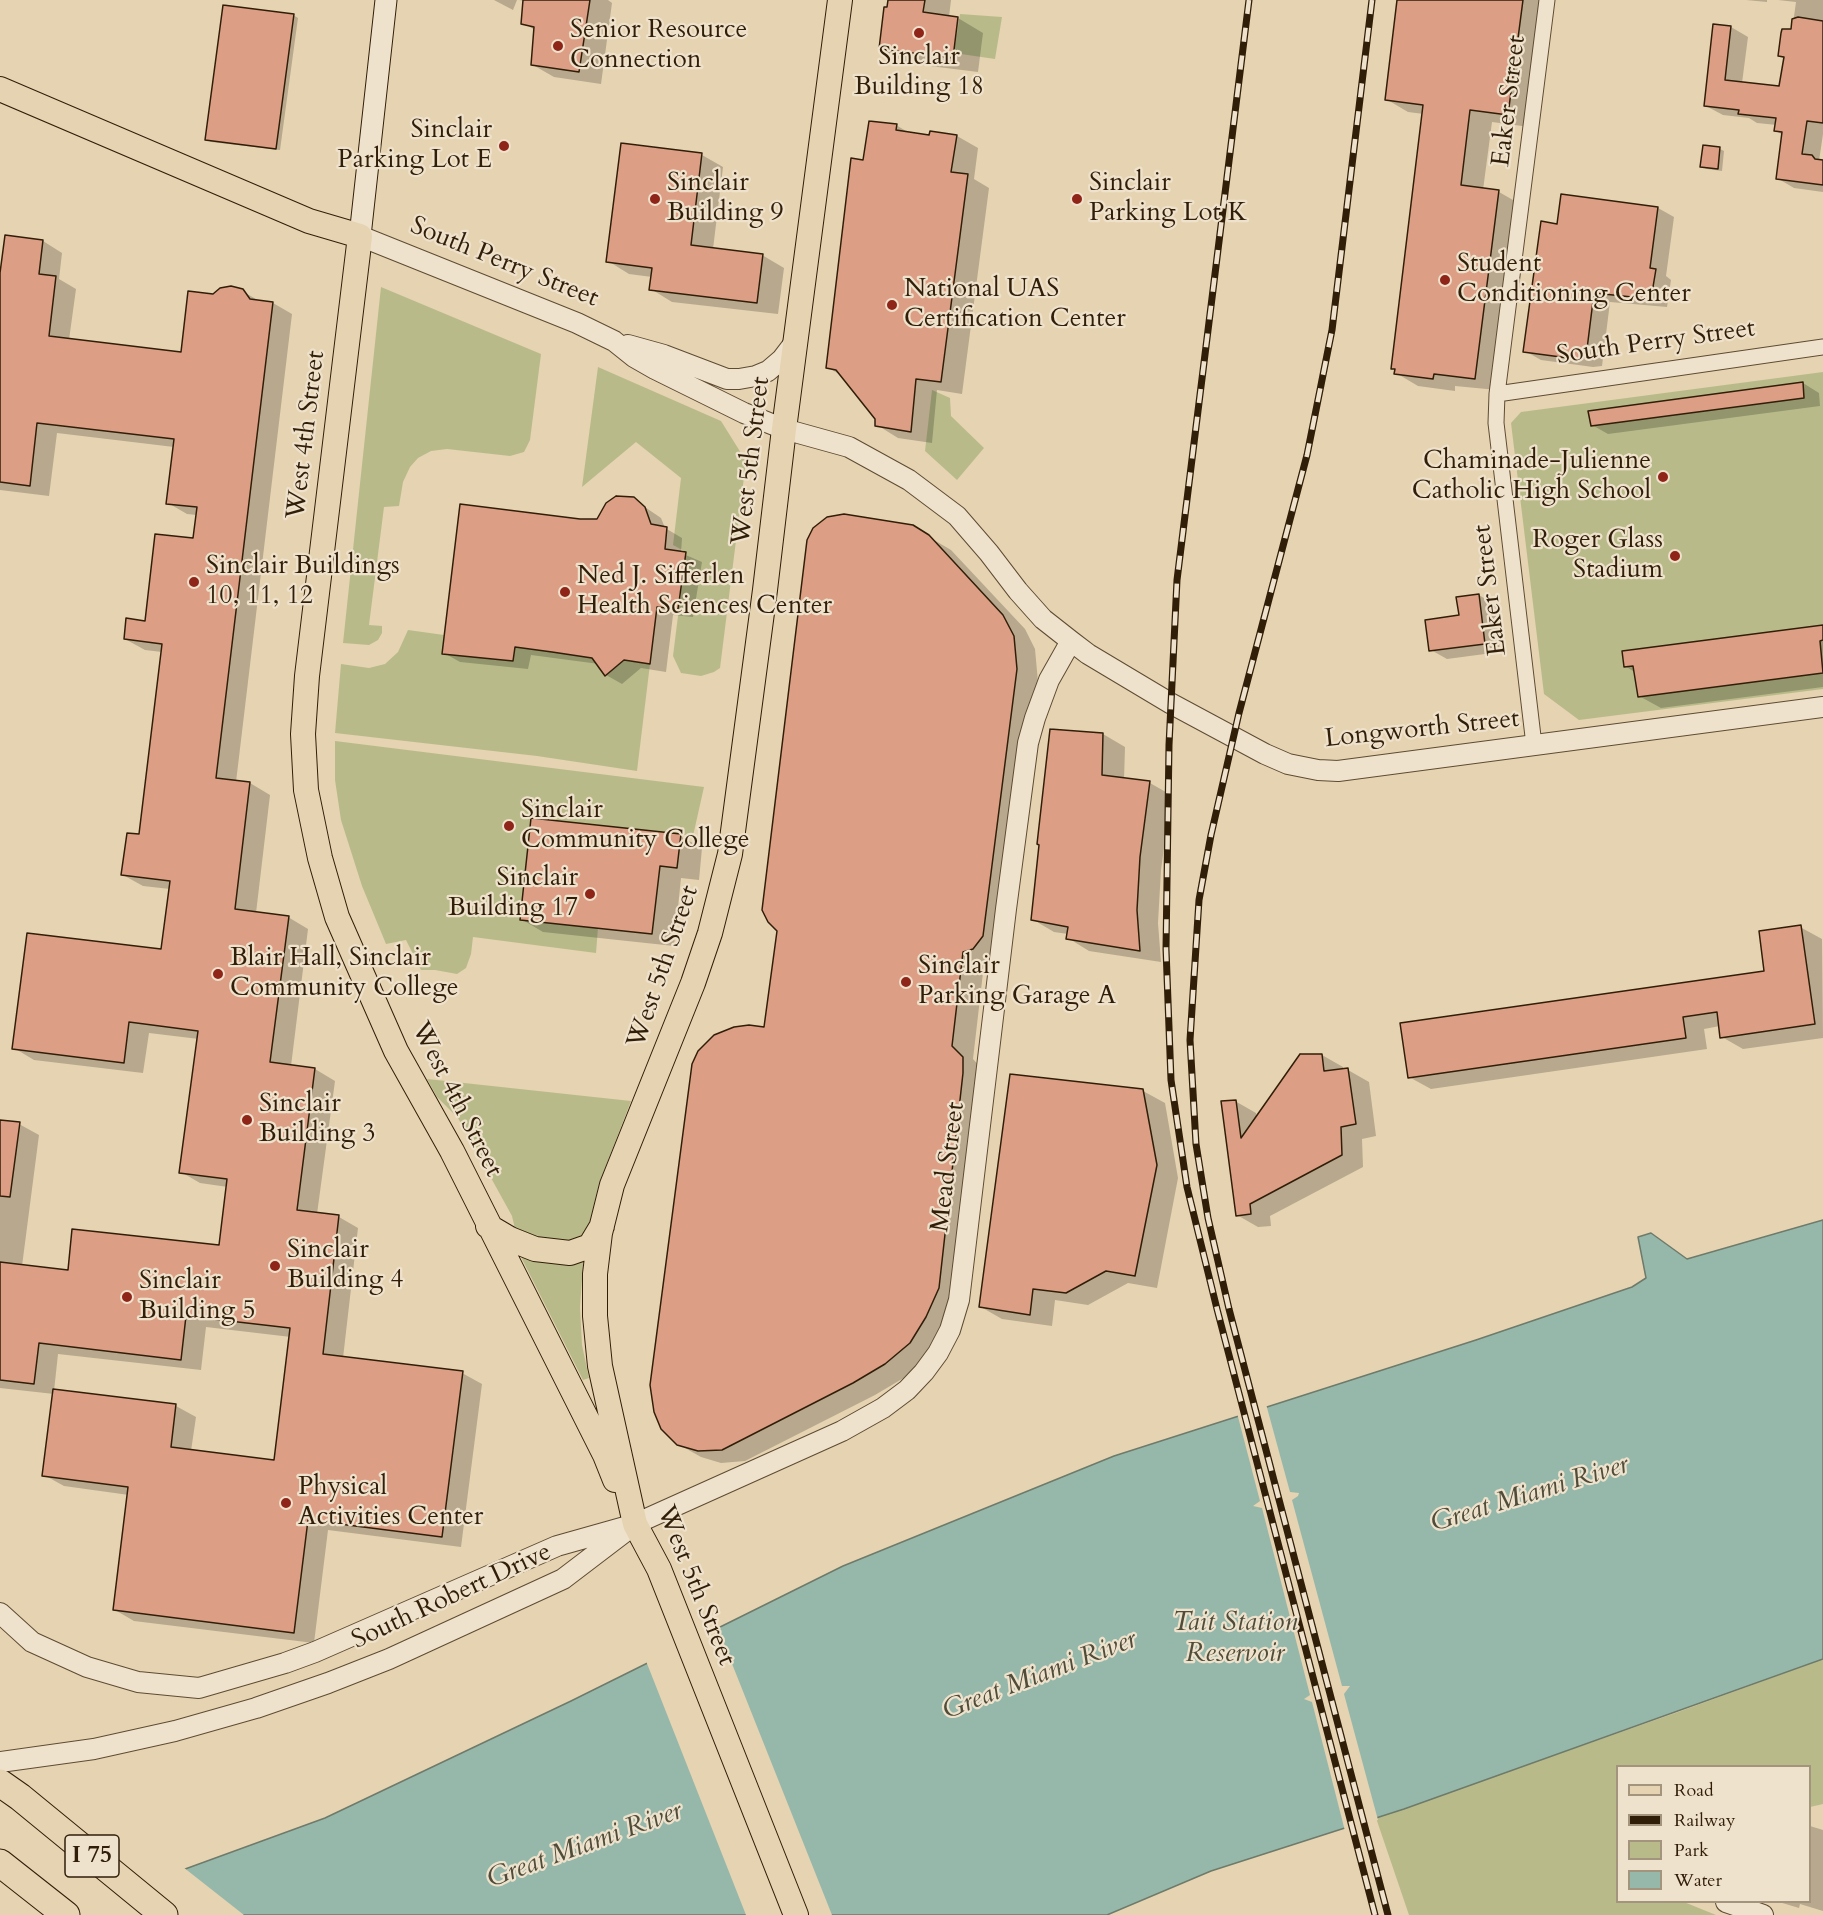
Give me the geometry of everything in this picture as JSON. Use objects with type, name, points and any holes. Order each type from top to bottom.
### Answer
[{"type":"highway","points":[[0,1764],[10,1790]]},
{"type":"highway","name":"I 75","points":[[10,1790],[164,1915]]},
{"type":"highway","name":"I 75","points":[[0,1863],[64,1915]]},
{"type":"highway","points":[[0,1874],[64,1915]]},
{"type":"main road","name":"West 4th Street","points":[[386,0],[306,683],[303,755],[306,790],[320,858],[337,917],[396,1051],[452,1151],[605,1455],[635,1524]]},
{"type":"main road","name":"West 5th Street","points":[[796,1915],[659,1569],[635,1524],[600,1366],[595,1316],[595,1274],[602,1226],[612,1185],[693,983],[710,933],[726,871],[765,590],[840,0]]},
{"type":"main road","name":"South Perry Street","points":[[0,89],[309,221],[360,236]]},
{"type":"main road","points":[[488,1226],[534,1249],[570,1253],[590,1246],[602,1226]]},
{"type":"street","name":"Eaker Street","points":[[1534,745],[1496,423],[1497,394],[1547,0]]},
{"type":"street","name":"South Perry Street","points":[[360,236],[531,303],[614,340],[634,357],[655,369],[744,413],[784,429],[849,447],[909,480],[940,502],[965,526]]},
{"type":"street","points":[[614,340],[664,355],[727,379],[756,376],[768,371],[782,359],[795,342]]},
{"type":"street","name":"South Perry Street","points":[[1497,394],[1823,347]]},
{"type":"street","name":"Longworth Street","points":[[965,526],[1030,605],[1071,642],[1170,702],[1265,754],[1288,764],[1338,771],[1823,707]]},
{"type":"street","name":"Mead Street","points":[[635,1524],[842,1431],[883,1408],[907,1390],[924,1372],[938,1353],[950,1330],[959,1300],[1028,743],[1049,680],[1071,642]]},
{"type":"street","name":"South Robert Drive","points":[[0,1613],[32,1642],[87,1667],[138,1682],[199,1688],[315,1652],[557,1546],[635,1524]]},
{"type":"street","name":"South Robert Drive","points":[[0,1764],[94,1749],[175,1731],[256,1708],[328,1683],[389,1659],[562,1579],[635,1524]]},
{"type":"street","points":[[1729,1903],[1763,1915]]},
{"type":"green space","points":[[960,14],[1002,17],[995,59],[954,53]]},
{"type":"green space","points":[[381,287],[541,354],[530,440],[524,452],[510,456],[447,449],[431,451],[418,458],[410,467],[403,482],[399,506],[384,507],[369,625],[382,626],[382,633],[378,640],[369,645],[343,643]]},
{"type":"green space","points":[[598,367],[721,421],[746,461],[720,668],[714,672],[701,676],[681,673],[673,656],[686,552],[673,545],[681,478],[636,442],[582,487]]},
{"type":"green space","name":"Roger Glass Stadium","points":[[1823,372],[1823,689],[1579,720],[1544,694],[1511,423],[1521,412]]},
{"type":"green space","points":[[932,390],[950,398],[951,416],[984,448],[957,480],[925,451]]},
{"type":"green space","points":[[408,630],[444,635],[443,654],[512,661],[515,647],[650,664],[637,771],[537,756],[335,733],[341,664],[369,668],[385,664],[398,652]]},
{"type":"green space","points":[[335,741],[704,787],[693,836],[531,818],[520,920],[598,928],[596,953],[473,937],[466,968],[457,974],[421,970],[406,940],[386,944],[362,886],[341,820],[335,780]]},
{"type":"green space","points":[[427,1079],[631,1101],[599,1184],[590,1220],[583,1265],[580,1307],[582,1345],[589,1378],[583,1380],[522,1259],[512,1216],[458,1118],[437,1097]]},
{"type":"green space","points":[[1823,1659],[1823,1804],[1811,1807],[1811,1765],[1616,1765],[1616,1903],[1686,1903],[1716,1915],[1409,1915],[1376,1818]]},
{"type":"water","name":"Tait Station Reservoir","points":[[1823,1220],[1823,1659],[1404,1809],[1211,1871],[1107,1915],[0,1915],[155,1880],[325,1818],[571,1701],[843,1566],[1114,1456],[1476,1340],[1632,1287],[1646,1278],[1638,1237],[1651,1233],[1687,1259]]},
{"type":"pier","points":[[1266,1404],[1290,1492],[1299,1493],[1292,1500],[1342,1686],[1350,1686],[1344,1694],[1378,1820],[1345,1831],[1312,1702],[1304,1699],[1310,1695],[1262,1508],[1253,1506],[1260,1501],[1237,1413]]},
{"type":"pier","points":[[717,1626],[832,1915],[746,1915],[646,1661]]},
{"type":"pier","points":[[183,1867],[244,1915],[0,1915],[0,1902],[155,1877]]},
{"type":"building","name":"Senior Resource Connection","points":[[523,0],[590,0],[579,72],[531,65],[534,27],[521,24]]},
{"type":"building","name":"Sinclair Building 18","points":[[888,0],[925,0],[923,12],[958,17],[953,58],[879,49],[884,7],[887,7]]},
{"type":"building","points":[[1397,0],[1523,0],[1508,115],[1470,110],[1461,185],[1499,190],[1475,379],[1434,374],[1433,379],[1394,374],[1395,369],[1391,369],[1423,105],[1385,100]]},
{"type":"building","points":[[223,5],[294,14],[276,149],[205,140]]},
{"type":"building","points":[[1798,17],[1823,21],[1823,123],[1807,121],[1802,154],[1823,160],[1823,185],[1776,179],[1782,132],[1774,131],[1776,118],[1738,114],[1739,110],[1704,106],[1713,24],[1731,26],[1725,80],[1779,86],[1784,57],[1778,56],[1782,29],[1791,29],[1792,19]]},
{"type":"building","name":"National UAS Certification Center","points":[[869,121],[897,124],[896,130],[929,135],[930,131],[957,135],[951,172],[968,174],[941,382],[916,379],[911,432],[875,426],[875,419],[836,370],[826,368],[851,158],[863,160]]},
{"type":"building","name":"Sinclair Building 9","points":[[621,143],[702,153],[691,245],[763,254],[757,303],[649,290],[652,268],[606,262]]},
{"type":"building","points":[[1703,145],[1720,147],[1718,169],[1700,167]]},
{"type":"building","points":[[1561,194],[1658,207],[1650,268],[1656,269],[1651,299],[1594,293],[1586,357],[1576,359],[1523,352],[1541,221],[1557,224]]},
{"type":"building","points":[[5,235],[43,240],[39,274],[56,276],[49,336],[181,352],[188,291],[213,294],[220,288],[231,286],[243,289],[250,299],[273,302],[216,778],[250,782],[235,909],[289,916],[270,1062],[315,1068],[297,1210],[339,1215],[323,1354],[463,1371],[442,1537],[308,1520],[294,1633],[113,1610],[128,1487],[42,1476],[53,1389],[176,1404],[171,1447],[274,1460],[290,1328],[186,1316],[181,1360],[39,1343],[34,1384],[0,1380],[0,1262],[68,1270],[72,1229],[219,1245],[227,1179],[179,1173],[198,1031],[129,1022],[124,1063],[12,1049],[27,933],[161,949],[170,881],[121,875],[127,833],[139,834],[162,644],[124,639],[126,618],[145,621],[155,534],[193,538],[197,507],[166,504],[174,439],[37,423],[30,486],[0,482],[0,273]]},
{"type":"building","points":[[1803,382],[1804,398],[1591,426],[1588,411]]},
{"type":"building","name":"Ned J. Sifferlen Health Sciences Center","points":[[616,496],[634,497],[645,507],[651,524],[667,527],[665,549],[686,552],[678,609],[657,607],[650,664],[624,660],[605,676],[592,658],[515,647],[513,661],[442,654],[460,504],[580,519],[597,519],[606,503]]},
{"type":"building","name":"Sinclair Parking Garage A","points":[[844,514],[913,525],[929,535],[1003,615],[1014,636],[1017,669],[983,936],[973,949],[963,952],[952,1046],[963,1057],[963,1073],[939,1288],[926,1317],[910,1343],[885,1364],[853,1383],[722,1450],[698,1451],[677,1445],[661,1429],[654,1412],[650,1385],[692,1064],[698,1051],[714,1035],[734,1027],[749,1025],[764,1027],[777,931],[768,922],[762,910],[807,540],[813,528],[827,517]]},
{"type":"building","points":[[1479,594],[1485,644],[1429,651],[1425,620],[1459,615],[1456,597]]},
{"type":"building","points":[[1823,625],[1823,640],[1820,641],[1823,673],[1638,697],[1633,666],[1624,667],[1622,651]]},
{"type":"building","points":[[1050,729],[1103,733],[1102,775],[1150,781],[1140,857],[1137,910],[1140,951],[1066,939],[1068,927],[1031,920]]},
{"type":"building","name":"Sinclair Building 17","points":[[531,818],[681,834],[677,868],[660,866],[652,934],[520,920]]},
{"type":"building","points":[[1801,925],[1815,1024],[1720,1038],[1717,1012],[1683,1017],[1686,1038],[1408,1078],[1400,1023],[1764,971],[1759,931]]},
{"type":"building","points":[[1300,1054],[1322,1054],[1324,1071],[1348,1068],[1356,1124],[1341,1127],[1342,1155],[1250,1204],[1251,1214],[1236,1216],[1221,1101],[1236,1100],[1241,1138]]},
{"type":"building","points":[[1010,1074],[1143,1089],[1157,1165],[1135,1276],[1106,1271],[1066,1293],[1033,1289],[1030,1315],[979,1307]]},
{"type":"building","points":[[0,1120],[20,1122],[10,1197],[0,1196]]},
{"type":"railway","points":[[1249,0],[1177,580],[1169,745],[1166,949],[1171,1080],[1187,1187],[1375,1915]]},
{"type":"railway","points":[[1372,0],[1332,330],[1307,455],[1239,713],[1211,835],[1199,900],[1190,1040],[1196,1144],[1208,1218],[1229,1309],[1388,1915]]},
{"type":"place","name":"Sinclair Building 18","points":[[919,33]]},
{"type":"place","name":"Senior Resource Connection","points":[[558,46]]},
{"type":"place","name":"Sinclair Parking Lot E","points":[[504,146]]},
{"type":"place","name":"Sinclair Building 9","points":[[655,199]]},
{"type":"place","name":"Sinclair Parking Lot K","points":[[1077,199]]},
{"type":"place","name":"Student Conditioning Center","points":[[1445,280]]},
{"type":"place","name":"National UAS Certification Center","points":[[892,305]]},
{"type":"place","name":"Chaminade-Julienne Catholic High School","points":[[1663,477]]},
{"type":"place","name":"Roger Glass Stadium","points":[[1675,556]]},
{"type":"place","name":"Sinclair Buildings 10, 11, 12","points":[[194,582]]},
{"type":"place","name":"Ned J. Sifferlen Health Sciences Center","points":[[565,592]]},
{"type":"place","name":"Sinclair Community College","points":[[509,826]]},
{"type":"place","name":"Sinclair Building 17","points":[[590,894]]},
{"type":"place","name":"Blair Hall, Sinclair Community College","points":[[218,974]]},
{"type":"place","name":"Sinclair Parking Garage A","points":[[906,982]]},
{"type":"place","name":"Sinclair Building 3","points":[[247,1120]]},
{"type":"place","name":"Sinclair Building 4","points":[[275,1266]]},
{"type":"place","name":"Sinclair Building 5","points":[[127,1297]]},
{"type":"place","name":"Physical Activities Center","points":[[286,1503]]},
{"type":"water label","name":"Great Miami River","points":[[1530,1495]]},
{"type":"water label","name":"Great Miami River","points":[[1040,1676]]},
{"type":"water label","name":"Great Miami River","points":[[585,1846]]}]
